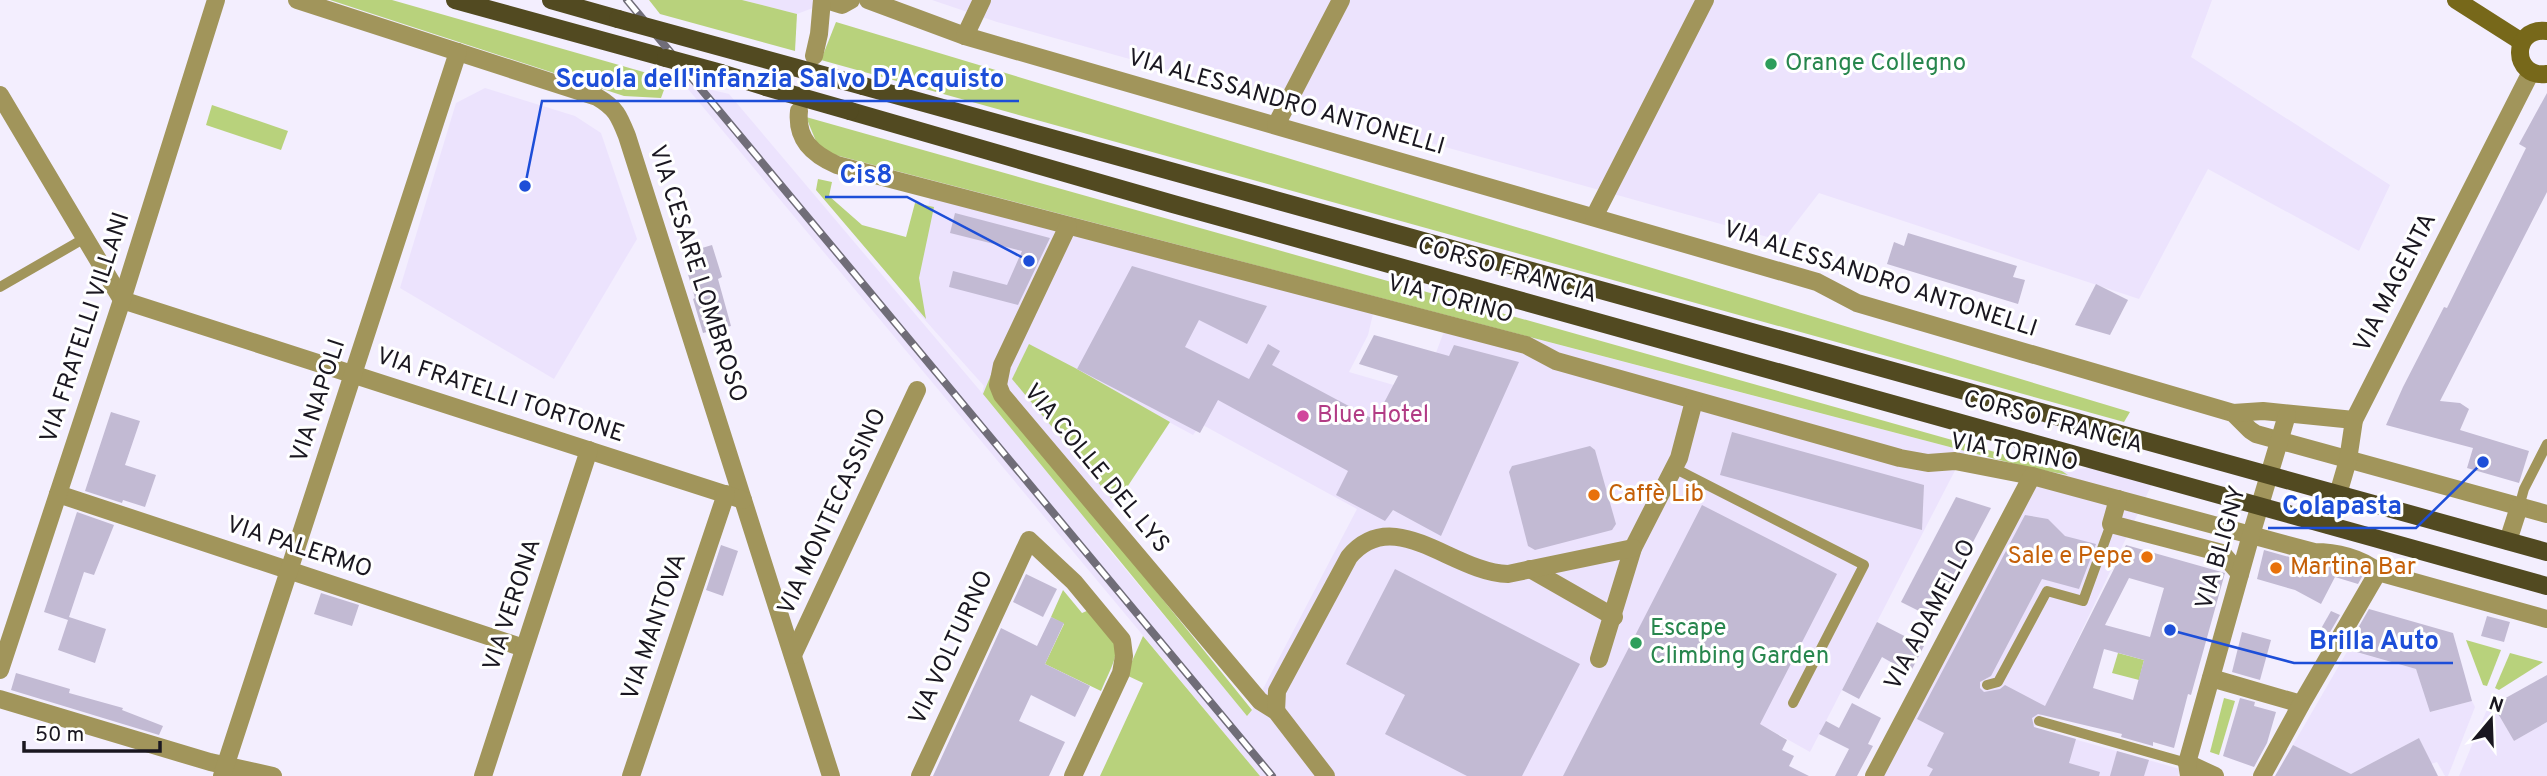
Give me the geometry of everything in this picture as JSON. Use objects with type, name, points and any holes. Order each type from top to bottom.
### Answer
[{"type":"main road","name":"CORSO FRANCIA","points":[[455,0],[1173,204],[2547,586]]},
{"type":"main road","name":"CORSO FRANCIA","points":[[551,0],[2547,552]]},
{"type":"street","name":"VIA FRATELLI VILLANI","points":[[0,670],[122,300],[216,0]]},
{"type":"street","name":"VIA CESARE LOMBROSO","points":[[297,0],[597,97],[612,105],[627,136],[734,497],[793,655],[831,776]]},
{"type":"street","points":[[814,56],[824,0],[842,5],[851,0]]},
{"type":"street","name":"VIA ALESSANDRO ANTONELLI","points":[[868,0],[965,36],[1817,282],[1857,303],[2232,413],[2263,411],[2354,420]]},
{"type":"street","points":[[965,36],[982,0]]},
{"type":"street","points":[[1276,125],[1341,0]]},
{"type":"street","points":[[1594,217],[1705,0]]},
{"type":"street","points":[[2456,0],[2522,42]]},
{"type":"street","points":[[2539,73],[2520,58],[2522,42],[2532,33],[2547,31]]},
{"type":"street","name":"VIA NAPOLI","points":[[225,771],[458,52]]},
{"type":"street","name":"VIA MAGENTA","points":[[2329,525],[2348,460],[2354,420],[2539,73]]},
{"type":"street","points":[[0,95],[7,124],[85,239],[122,300]]},
{"type":"street","name":"VIA TORINO","points":[[799,111],[799,125],[805,143],[812,151],[830,162],[1526,345],[1556,361],[1900,458],[1928,463],[1955,461],[2032,475],[2251,535]]},
{"type":"street","name":"VIA COLLE DEL LYS","points":[[1068,226],[1002,365],[998,376],[1002,395],[1260,701],[1276,711],[1326,776]]},
{"type":"street","name":"VIA FRATELLI TORTONE","points":[[122,300],[734,497]]},
{"type":"street","name":"VIA MONTECASSINO","points":[[793,655],[917,390]]},
{"type":"street","points":[[1599,659],[1633,548],[1679,458],[1694,401]]},
{"type":"street","name":"VIA ALESSANDRO ANTONELLI","points":[[2232,413],[2250,430],[2279,440]]},
{"type":"street","name":"VIA BLIGNY","points":[[2188,769],[2259,506],[2287,415]]},
{"type":"street","points":[[2279,440],[2547,514]]},
{"type":"street","name":"VIA VERONA","points":[[483,776],[589,450]]},
{"type":"street","name":"VIA ADAMELLO","points":[[1874,776],[2032,475]]},
{"type":"street","name":"VIA PALERMO","points":[[58,494],[524,648]]},
{"type":"street","name":"VIA MANTOVA","points":[[631,776],[734,497]]},
{"type":"street","points":[[2119,499],[2111,524],[2222,553],[2240,574]]},
{"type":"street","points":[[2508,541],[2519,507]]},
{"type":"street","points":[[1276,711],[1277,691],[1349,556],[1368,539],[1394,534],[1469,566],[1497,573],[1633,548]]},
{"type":"street","points":[[2251,535],[2366,563],[2378,572],[2547,620]]},
{"type":"street","name":"VIA VOLTURNO","points":[[920,776],[1029,540],[1074,582],[1122,640],[1124,656],[1121,673],[1073,776]]},
{"type":"street","points":[[1530,569],[1614,617]]},
{"type":"street","points":[[2262,776],[2378,572]]},
{"type":"street","points":[[2211,678],[2301,704]]},
{"type":"street","points":[[0,699],[225,771],[273,776]]},
{"type":"street","points":[[2188,769],[2215,776]]},
{"type":"lane","points":[[0,287],[85,239]]},
{"type":"lane","points":[[2519,507],[2524,489],[2547,444]]},
{"type":"lane","points":[[1674,468],[1864,565],[1793,703]]},
{"type":"lane","points":[[1987,685],[1998,682],[2047,591],[2083,601],[2111,524]]},
{"type":"lane","points":[[2039,721],[2188,769]]},
{"type":"shaded area","points":[[742,0],[834,0],[797,14]]},
{"type":"shaded area","points":[[932,0],[2212,0],[2191,57],[2390,185],[2359,251],[2208,169],[2139,299],[1819,193],[1782,241],[997,22]]},
{"type":"shaded area","points":[[683,83],[729,94],[982,393],[984,386],[916,310],[911,279],[934,181],[1377,297],[1368,335],[1349,372],[1421,393],[1443,334],[1456,318],[1965,451],[1810,752],[1769,729],[1745,776],[1260,776]],"holes":[[[1169,422],[1193,435],[1201,424],[1357,509],[1247,715],[1096,534]]]},
{"type":"shaded area","points":[[485,88],[575,116],[601,133],[637,239],[554,379],[400,288],[456,103]]},
{"type":"shaded area","points":[[2105,466],[2154,480],[2035,728],[2180,769],[2178,776],[1881,776],[2038,470],[2067,474],[2062,471]]},
{"type":"shaded area","points":[[2348,650],[2416,669],[2431,712],[2472,701],[2475,707],[2448,776],[2445,776],[2437,762],[2431,764],[2419,738],[2351,774],[2293,745]]},
{"type":"shaded area","points":[[2493,705],[2514,741],[2547,722],[2547,776],[2459,776],[2488,707]]},
{"type":"green space","points":[[330,0],[392,0],[668,79],[661,98],[624,96]]},
{"type":"green space","points":[[649,0],[742,0],[797,14],[795,51],[660,14]]},
{"type":"green space","points":[[836,22],[2130,412],[2124,422],[821,60]]},
{"type":"green space","points":[[212,105],[288,131],[281,150],[206,125]]},
{"type":"green space","points":[[806,117],[2062,471],[2068,475],[2030,468],[820,151]]},
{"type":"green space","points":[[818,179],[832,182],[829,196],[862,225],[906,237],[915,203],[934,207],[919,278],[926,319],[816,190]]},
{"type":"green space","points":[[1029,344],[1170,422],[1116,504],[1012,379]]},
{"type":"green space","points":[[996,363],[993,389],[1252,710],[1247,716],[983,394]]},
{"type":"green space","points":[[1063,590],[1082,613],[1089,610],[1108,632],[1116,647],[1113,664],[1101,691],[1045,664],[1064,624],[1051,617]]},
{"type":"green space","points":[[1143,636],[1260,776],[1100,776],[1143,683],[1126,675]]},
{"type":"green space","points":[[2466,640],[2501,650],[2487,686],[2483,685]]},
{"type":"green space","points":[[2118,653],[2144,660],[2139,680],[2112,673]]},
{"type":"green space","points":[[2510,653],[2543,662],[2499,690],[2495,688]]},
{"type":"green space","points":[[2224,698],[2235,701],[2219,755],[2210,752]]},
{"type":"building","points":[[2547,93],[2547,192],[2440,401],[2460,403],[2469,409],[2460,430],[2529,451],[2519,483],[2467,468],[2473,448],[2386,425],[2526,148],[2519,144]]},
{"type":"building","points":[[955,213],[1050,238],[1018,305],[949,287],[953,271],[1007,285],[1022,251],[950,233]]},
{"type":"building","points":[[1908,233],[2017,266],[2013,277],[2025,280],[2018,304],[1887,264],[1894,242],[1904,246]]},
{"type":"building","points":[[712,245],[722,277],[718,279],[731,326],[703,333],[682,254]]},
{"type":"building","points":[[1132,266],[1267,306],[1247,344],[1199,320],[1185,347],[1249,379],[1268,344],[1280,351],[1272,365],[1375,420],[1398,376],[1359,364],[1374,335],[1449,356],[1454,345],[1519,362],[1441,536],[1393,510],[1385,521],[1336,495],[1348,471],[1218,400],[1200,433],[1077,369]]},
{"type":"building","points":[[2096,284],[2128,300],[2110,335],[2075,325]]},
{"type":"building","points":[[111,412],[140,421],[125,465],[156,475],[145,507],[85,491]]},
{"type":"building","points":[[1732,432],[1924,485],[1922,530],[1720,475]]},
{"type":"building","points":[[1590,446],[1595,450],[1616,524],[1612,530],[1535,550],[1528,546],[1509,472],[1512,466]]},
{"type":"building","points":[[1956,497],[1991,508],[1933,618],[1901,602]]},
{"type":"building","points":[[1702,505],[1837,574],[1760,724],[1787,740],[1782,750],[1794,756],[1789,766],[1809,776],[1563,776]]},
{"type":"building","points":[[77,512],[114,525],[94,575],[84,572],[69,617],[106,629],[95,663],[58,650],[68,620],[44,612]]},
{"type":"building","points":[[2025,515],[2048,519],[2065,536],[2096,544],[2079,589],[2042,579],[1991,676],[1980,682],[1980,688],[1984,692],[2000,689],[2005,685],[2045,706],[2126,545],[2225,573],[2174,748],[2153,742],[2153,746],[2121,737],[2122,734],[2038,714],[2032,718],[2034,727],[2076,739],[2069,763],[2100,772],[2099,776],[1929,776],[1933,769],[1927,766],[1944,733],[1917,719]],"holes":[[[2129,578],[2164,588],[2150,637],[2105,625]],[[2104,649],[2144,660],[2133,700],[2093,688]]]},
{"type":"building","points":[[721,545],[738,551],[723,596],[706,590]]},
{"type":"building","points":[[2264,550],[2311,563],[2345,568],[2363,575],[2358,584],[2335,577],[2321,604],[2295,590],[2257,579]]},
{"type":"building","points":[[1395,569],[1580,664],[1522,776],[1467,776],[1385,734],[1405,695],[1346,664]]},
{"type":"building","points":[[1026,574],[1057,589],[1043,617],[1013,602]]},
{"type":"building","points":[[321,593],[359,605],[352,626],[314,614]]},
{"type":"building","points":[[2369,609],[2453,633],[2472,701],[2430,712],[2416,669],[2346,649]]},
{"type":"building","points":[[2331,611],[2340,615],[2322,646],[2314,641]]},
{"type":"building","points":[[2487,616],[2510,622],[2504,642],[2481,636]]},
{"type":"building","points":[[1051,617],[1064,623],[1045,664],[1090,686],[1075,717],[1031,695],[1019,721],[1065,742],[1049,776],[933,776],[1001,628],[1037,646]]},
{"type":"building","points":[[1877,622],[1924,646],[1910,673],[1882,657],[1859,699],[1842,690]]},
{"type":"building","points":[[2242,632],[2271,640],[2260,680],[2232,672]]},
{"type":"building","points":[[16,673],[70,689],[69,693],[123,708],[122,710],[163,726],[159,735],[11,690]]},
{"type":"building","points":[[2547,675],[2547,722],[2514,741],[2493,705]]},
{"type":"building","points":[[2240,698],[2255,702],[2254,706],[2276,712],[2267,743],[2254,767],[2223,756]]},
{"type":"building","points":[[1852,703],[1881,718],[1868,744],[1873,746],[1857,776],[1835,776],[1849,749],[1819,734],[1826,721],[1839,728]]},
{"type":"building","points":[[2419,738],[2438,776],[2275,776],[2293,745],[2351,774]]},
{"type":"building","points":[[2117,751],[2149,760],[2144,776],[2110,776]]},
{"type":"railway","points":[[627,0],[1272,776]]},
{"type":"place","name":"Orange Collegno","points":[[1771,64]]},
{"type":"place","name":"Scuola dell'infanzia Salvo D'Acquisto","points":[[525,186]]},
{"type":"place","name":"Cis8","points":[[1029,261]]},
{"type":"place","name":"Blue Hotel","points":[[1303,416]]},
{"type":"place","name":"Colapasta","points":[[2483,462]]},
{"type":"place","name":"Caffè Lib","points":[[1594,495]]},
{"type":"place","name":"Sale e Pepe","points":[[2147,557]]},
{"type":"place","name":"Martina Bar","points":[[2276,568]]},
{"type":"place","name":"Brilla Auto","points":[[2170,630]]},
{"type":"place","name":"Escape Climbing Garden","points":[[1636,643]]}]
